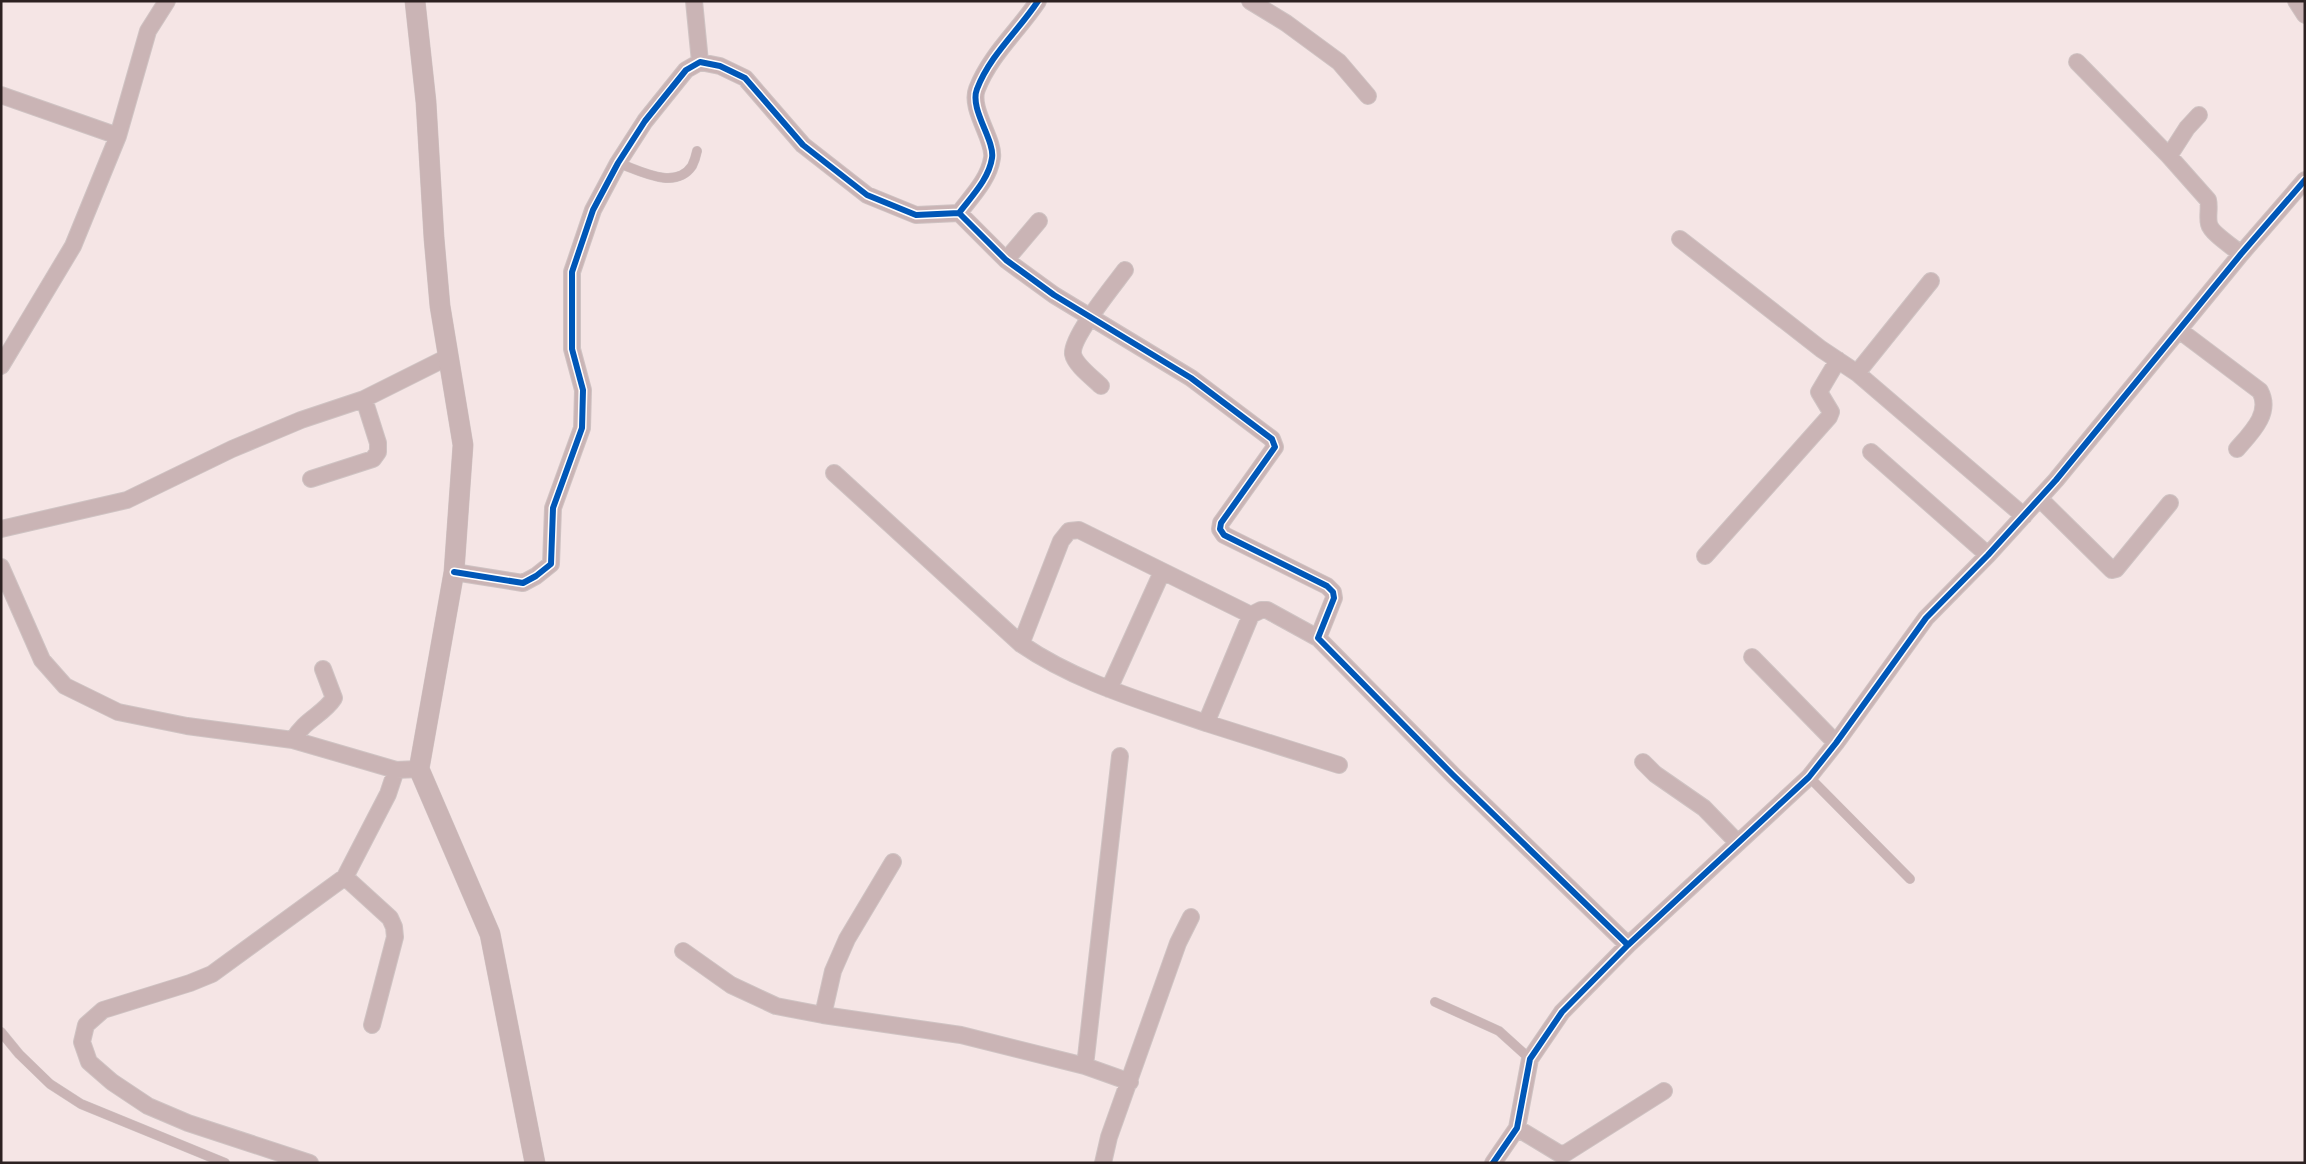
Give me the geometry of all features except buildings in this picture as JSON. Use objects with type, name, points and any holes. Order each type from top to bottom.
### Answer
[{"type":"street","points":[[1,366],[73,246],[118,136],[148,31],[167,1]]},
{"type":"street","points":[[415,1],[426,102],[440,306],[463,445],[454,572],[419,769],[490,934],[535,1163]]},
{"type":"street","points":[[694,1],[700,62]]},
{"type":"street","points":[[959,213],[988,173],[993,156],[976,103],[977,90],[996,57],[1038,1]]},
{"type":"street","points":[[1250,1],[1286,23],[1338,62],[1368,96]]},
{"type":"street","points":[[2296,1],[2305,15]]},
{"type":"street","points":[[454,572],[523,583],[536,576],[551,564],[553,508],[582,428],[583,390],[572,349],[572,272],[593,210],[618,163],[645,121],[686,70],[700,62],[720,66],[745,78],[803,145],[867,195],[916,215],[959,213],[1006,260],[1054,296],[1191,378],[1275,442],[1275,447],[1221,523],[1220,530],[1224,535],[1327,586],[1333,592],[1334,598],[1318,638]]},
{"type":"street","points":[[2077,62],[2169,156],[2208,200],[2210,206],[2208,223],[2211,229],[2241,254]]},
{"type":"street","points":[[1,95],[118,136]]},
{"type":"street","points":[[2169,156],[2186,128],[2199,115]]},
{"type":"street","points":[[1493,1163],[1517,1128],[1530,1059],[1562,1012],[1628,945],[1809,777],[1836,743],[1926,618],[2040,499],[2241,254],[2303,187]]},
{"type":"street","points":[[1006,260],[1040,221]]},
{"type":"street","points":[[1680,239],[1857,373],[2024,516]]},
{"type":"street","points":[[1101,386],[1076,360],[1073,353],[1090,317],[1125,270]]},
{"type":"street","points":[[1857,373],[1931,281]]},
{"type":"street","points":[[2179,330],[2260,391],[2265,400],[2264,411],[2256,427],[2237,449]]},
{"type":"street","points":[[1,529],[127,500],[232,449],[301,420],[364,399],[448,357]]},
{"type":"street","points":[[1705,556],[1829,417],[1831,412],[1829,407],[1819,392],[1838,360]]},
{"type":"street","points":[[311,479],[373,459],[378,452],[378,443],[364,399]]},
{"type":"street","points":[[1871,452],[1988,555]]},
{"type":"street","points":[[834,473],[1021,644],[1035,654],[1109,689],[1206,723],[1339,765]]},
{"type":"street","points":[[2040,499],[2112,570],[2116,570],[2170,503]]},
{"type":"street","points":[[1021,644],[1061,541],[1069,531],[1079,530],[1252,615]]},
{"type":"street","points":[[1,566],[42,660],[65,686],[118,712],[187,726],[293,740],[396,770],[419,769]]},
{"type":"street","points":[[1109,689],[1162,572]]},
{"type":"street","points":[[1206,723],[1252,615],[1261,610],[1267,610],[1318,638],[1453,775],[1628,945]]},
{"type":"street","points":[[1752,657],[1836,743]]},
{"type":"street","points":[[293,740],[300,727],[330,704],[334,698],[324,669]]},
{"type":"street","points":[[1085,1066],[1120,756]]},
{"type":"street","points":[[1643,762],[1655,774],[1704,808],[1738,843]]},
{"type":"street","points":[[310,1163],[188,1123],[148,1106],[112,1082],[90,1062],[82,1042],[86,1025],[103,1010],[190,983],[212,974],[345,876],[388,794],[396,770]]},
{"type":"street","points":[[824,1015],[833,971],[847,939],[893,862]]},
{"type":"street","points":[[345,876],[390,918],[396,937],[372,1025]]},
{"type":"street","points":[[1103,1163],[1109,1137],[1178,943],[1191,918]]},
{"type":"street","points":[[683,951],[731,985],[776,1006],[961,1035],[1085,1066],[1130,1082]]},
{"type":"street","points":[[1517,1128],[1561,1158],[1664,1091]]},
{"type":"lane","points":[[618,163],[659,178],[672,179],[691,167],[697,151]]},
{"type":"lane","points":[[1809,777],[1910,879]]},
{"type":"lane","points":[[1435,1002],[1499,1031],[1530,1059]]},
{"type":"lane","points":[[1,1032],[19,1054],[50,1084],[81,1104],[225,1163]]},
{"type":"cycle path","points":[[454,572],[523,583],[536,576],[551,564],[553,508],[582,428],[583,390],[572,349],[572,272],[593,210],[618,163],[645,121],[686,70],[700,62],[720,66],[745,78],[803,145],[867,195],[916,215],[959,213],[983,180],[992,158],[990,142],[976,106],[975,97],[977,89],[989,65],[1038,1]]},
{"type":"cycle path","points":[[1493,1163],[1517,1128],[1530,1059],[1562,1012],[1628,945],[1809,777],[1836,743],[1926,618],[1988,555],[2056,480],[2241,254],[2305,180]]},
{"type":"cycle path","points":[[959,213],[1006,260],[1054,295],[1191,378],[1272,439],[1275,447],[1221,523],[1220,529],[1224,535],[1327,586],[1333,592],[1334,598],[1318,638],[1453,775],[1628,945]]}]
